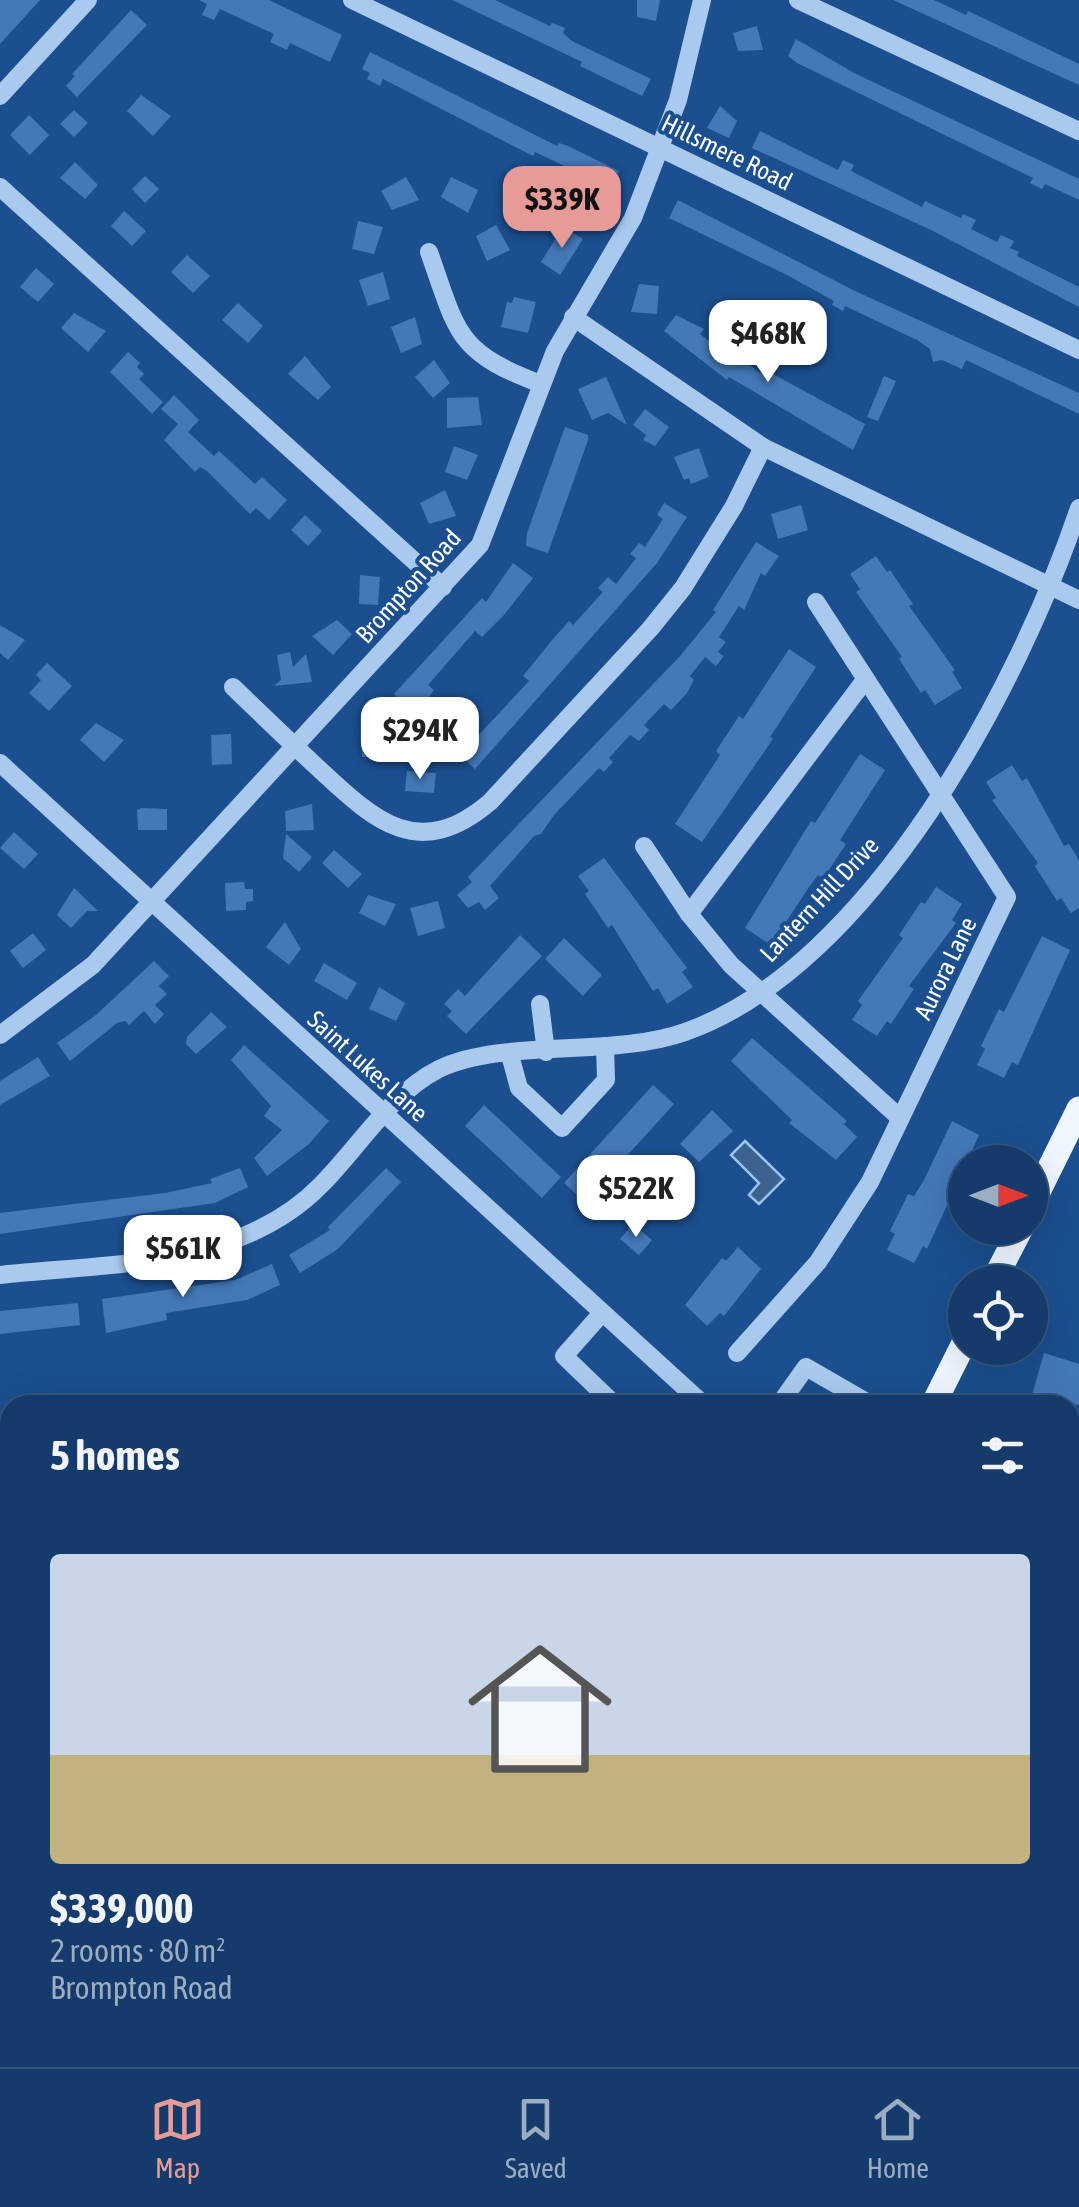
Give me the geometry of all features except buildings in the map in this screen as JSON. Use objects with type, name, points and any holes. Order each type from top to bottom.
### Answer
[{"type":"main road","points":[[1048,1172],[1079,1109]]},
{"type":"main road","points":[[939,1395],[953,1365]]},
{"type":"street","points":[[0,96],[88,0]]},
{"type":"street","name":"Hillsmere Road","points":[[352,0],[1079,350]]},
{"type":"street","name":"Brompton Road","points":[[0,1035],[70,986],[152,904],[443,586],[490,528],[541,384],[573,317],[632,218],[661,148],[678,100],[702,0]]},
{"type":"street","points":[[798,0],[1079,131]]},
{"type":"street","points":[[0,187],[443,586]]},
{"type":"street","points":[[429,252],[452,318],[467,344],[492,366],[541,384]]},
{"type":"street","points":[[573,317],[763,447],[1079,600]]},
{"type":"street","points":[[233,688],[386,826],[424,832],[459,825],[474,816],[650,630],[709,548],[763,447]]},
{"type":"street","name":"Lantern Hill Drive","points":[[0,1274],[176,1256],[242,1238],[294,1209],[412,1087],[443,1067],[682,1034],[760,995],[850,910],[940,795],[999,700],[1051,586],[1079,508]]},
{"type":"street","name":"Aurora Lane","points":[[736,1353],[818,1262],[844,1226],[1007,897],[816,602]]},
{"type":"street","points":[[689,914],[865,680]]},
{"type":"street","name":"Saint Lukes Lane","points":[[0,763],[693,1395]]},
{"type":"street","points":[[644,846],[689,914],[760,995],[900,1118]]},
{"type":"street","points":[[540,1004],[546,1052]]},
{"type":"street","points":[[510,1055],[519,1088],[562,1128],[606,1080],[605,1046]]},
{"type":"street","points":[[602,1313],[564,1356],[605,1395]]},
{"type":"street","points":[[786,1395],[806,1368],[854,1395]]},
{"type":"shaded area","points":[[745,1141],[784,1179],[759,1204],[749,1195],[759,1183],[731,1155]]}]
